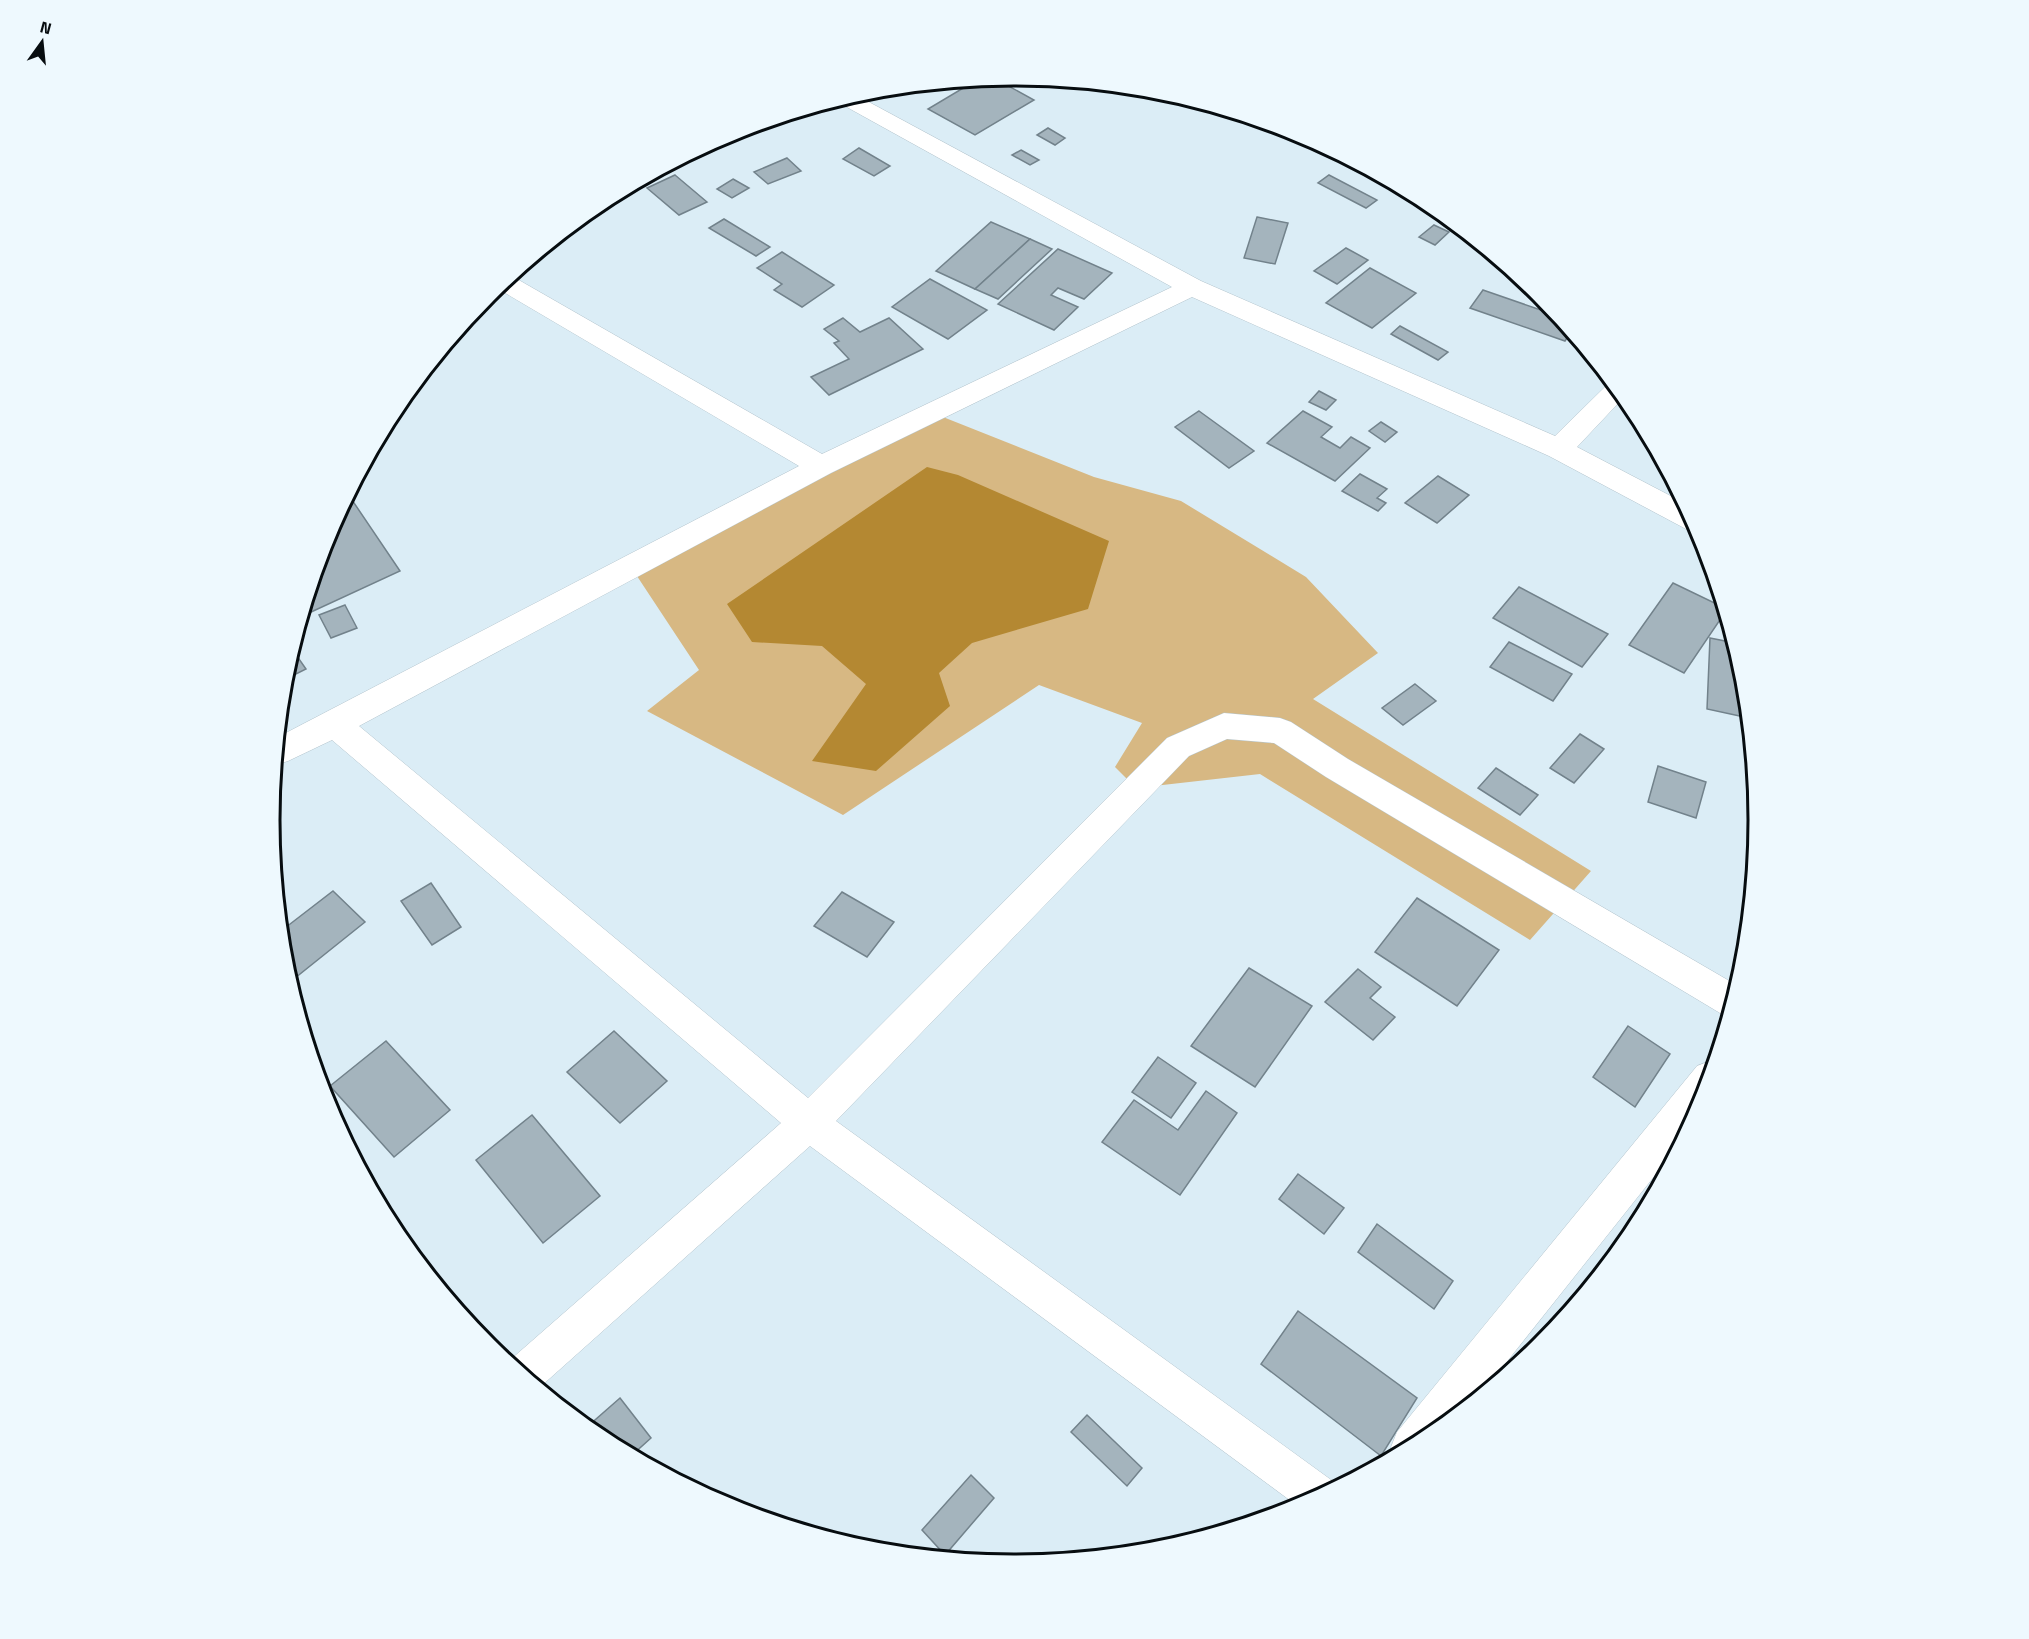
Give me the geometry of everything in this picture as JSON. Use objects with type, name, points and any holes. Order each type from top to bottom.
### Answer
[{"type":"street","points":[[855,104],[1192,287],[1559,449],[1682,514]]},
{"type":"street","points":[[511,286],[821,466]]},
{"type":"street","points":[[284,748],[821,466],[1192,287]]},
{"type":"street","points":[[1559,449],[1612,394]]},
{"type":"street","points":[[335,723],[809,1123],[1311,1491]]},
{"type":"street","points":[[529,1369],[809,1123],[1178,747],[1224,726],[1280,731],[1347,774],[1726,998]]},
{"type":"street","points":[[1431,1424],[1694,1098]]},
{"type":"shaded area","points":[[943,417],[1094,477],[1181,501],[1306,577],[1378,653],[1313,699],[1591,871],[1530,940],[1260,774],[1136,788],[1115,767],[1142,723],[1039,685],[843,815],[647,711],[699,670],[633,570]]},
{"type":"shaded area","points":[[927,467],[958,475],[1109,541],[1088,609],[972,643],[939,673],[950,706],[876,771],[812,761],[866,684],[822,646],[752,642],[727,604]]},
{"type":"building","points":[[1009,86],[1034,100],[975,135],[928,109],[966,87]]},
{"type":"building","points":[[1048,128],[1065,138],[1055,145],[1037,135]]},
{"type":"building","points":[[859,148],[890,166],[874,176],[843,159]]},
{"type":"building","points":[[1021,150],[1039,160],[1030,165],[1012,155]]},
{"type":"building","points":[[787,158],[801,171],[768,184],[754,172]]},
{"type":"building","points":[[675,175],[707,202],[679,215],[647,188]]},
{"type":"building","points":[[1329,175],[1377,200],[1366,208],[1318,183]]},
{"type":"building","points":[[733,179],[749,188],[732,198],[717,189]]},
{"type":"building","points":[[1257,217],[1288,223],[1275,264],[1244,258]]},
{"type":"building","points":[[724,219],[770,247],[756,256],[709,228]]},
{"type":"building","points":[[991,222],[1030,239],[975,289],[936,271]]},
{"type":"building","points":[[1434,225],[1449,232],[1435,245],[1419,237]]},
{"type":"building","points":[[1030,239],[1052,249],[998,299],[975,289]]},
{"type":"building","points":[[1346,248],[1368,260],[1337,284],[1314,271]]},
{"type":"building","points":[[1058,249],[1112,273],[1084,299],[1058,288],[1051,295],[1078,307],[1054,330],[998,304]]},
{"type":"building","points":[[782,252],[834,285],[802,307],[774,290],[782,284],[757,268]]},
{"type":"building","points":[[1370,268],[1416,293],[1372,328],[1326,303]]},
{"type":"building","points":[[930,279],[987,310],[948,339],[892,307]]},
{"type":"building","points":[[1483,290],[1544,311],[1567,337],[1565,341],[1470,308]]},
{"type":"building","points":[[843,318],[860,332],[889,318],[923,349],[829,395],[811,377],[849,359],[834,343],[839,341],[824,329]]},
{"type":"building","points":[[1400,326],[1448,352],[1438,360],[1391,334]]},
{"type":"building","points":[[1319,391],[1336,400],[1326,410],[1309,402]]},
{"type":"building","points":[[1199,411],[1254,451],[1229,468],[1175,427]]},
{"type":"building","points":[[1303,411],[1332,427],[1321,437],[1340,448],[1351,437],[1370,448],[1335,481],[1267,443]]},
{"type":"building","points":[[1381,422],[1397,432],[1385,442],[1369,431]]},
{"type":"building","points":[[1360,474],[1387,489],[1377,498],[1386,503],[1378,511],[1342,491]]},
{"type":"building","points":[[1438,476],[1469,495],[1437,523],[1405,503]]},
{"type":"building","points":[[353,501],[400,571],[311,612],[336,539]]},
{"type":"building","points":[[1673,583],[1715,603],[1720,620],[1684,673],[1629,645]]},
{"type":"building","points":[[1519,587],[1608,634],[1582,667],[1493,618]]},
{"type":"building","points":[[345,605],[357,628],[331,638],[319,615]]},
{"type":"building","points":[[1710,638],[1726,641],[1741,716],[1707,709]]},
{"type":"building","points":[[1509,642],[1572,674],[1553,701],[1490,667]]},
{"type":"building","points":[[299,659],[306,669],[295,674]]},
{"type":"building","points":[[1415,684],[1436,701],[1403,725],[1382,708]]},
{"type":"building","points":[[1580,734],[1604,749],[1574,783],[1550,768]]},
{"type":"building","points":[[1658,766],[1706,782],[1696,818],[1648,802]]},
{"type":"building","points":[[1496,768],[1538,795],[1520,815],[1478,788]]},
{"type":"building","points":[[431,883],[461,927],[432,945],[401,901]]},
{"type":"building","points":[[333,891],[365,922],[298,976],[289,925]]},
{"type":"building","points":[[842,892],[894,922],[867,957],[814,926]]},
{"type":"building","points":[[1417,898],[1499,950],[1457,1006],[1375,952]]},
{"type":"building","points":[[1249,968],[1312,1006],[1255,1087],[1191,1046]]},
{"type":"building","points":[[1358,969],[1381,987],[1370,998],[1395,1017],[1373,1040],[1325,1002]]},
{"type":"building","points":[[1628,1026],[1670,1054],[1635,1107],[1593,1077]]},
{"type":"building","points":[[614,1031],[667,1081],[620,1123],[567,1072]]},
{"type":"building","points":[[386,1041],[450,1110],[394,1157],[331,1086]]},
{"type":"building","points":[[1158,1057],[1196,1083],[1171,1118],[1132,1092]]},
{"type":"building","points":[[1206,1091],[1237,1113],[1180,1195],[1102,1142],[1134,1100],[1178,1130]]},
{"type":"building","points":[[532,1115],[600,1196],[543,1243],[476,1160]]},
{"type":"building","points":[[1298,1174],[1344,1208],[1324,1234],[1279,1199]]},
{"type":"building","points":[[1377,1224],[1453,1281],[1434,1309],[1358,1252]]},
{"type":"building","points":[[1298,1311],[1417,1398],[1380,1455],[1261,1364]]},
{"type":"building","points":[[620,1398],[651,1438],[638,1449],[594,1421]]},
{"type":"building","points":[[1087,1415],[1142,1468],[1127,1486],[1071,1432]]},
{"type":"building","points":[[971,1475],[994,1498],[949,1550],[940,1549],[922,1530]]}]
